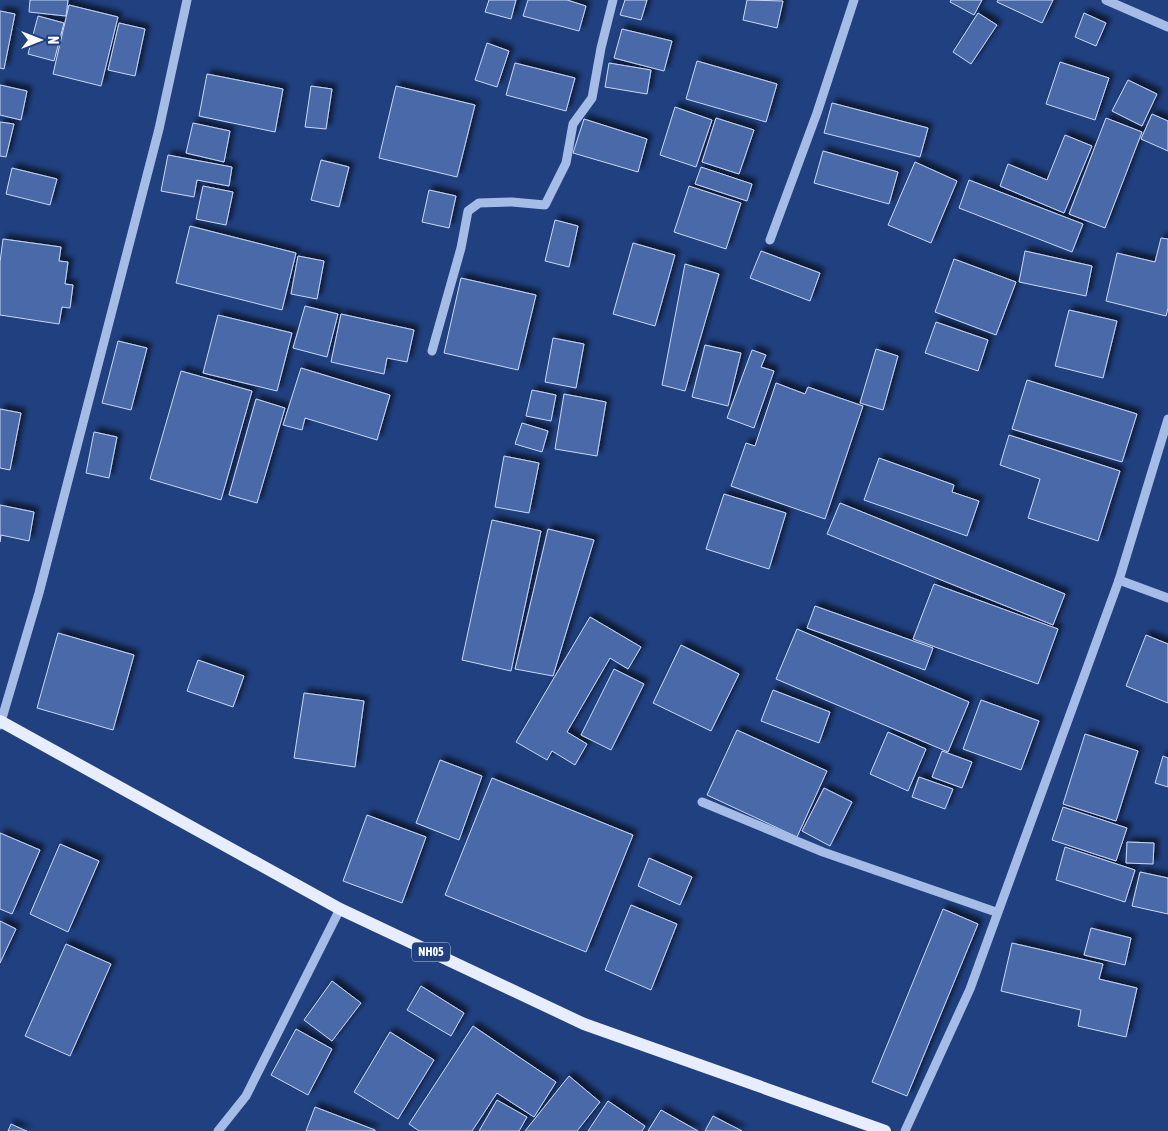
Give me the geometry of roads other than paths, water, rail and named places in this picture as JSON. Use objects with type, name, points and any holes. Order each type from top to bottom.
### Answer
[{"type":"main road","name":"NH05","points":[[1,723],[340,909],[584,1024],[885,1131]]},
{"type":"street","points":[[1,723],[39,593],[159,129],[187,0]]},
{"type":"street","points":[[432,351],[468,211],[479,203],[512,202],[545,206],[566,163],[573,124],[592,98],[601,48],[613,0]]},
{"type":"street","points":[[770,240],[817,113],[854,0]]},
{"type":"street","points":[[1106,0],[1168,27]]},
{"type":"street","points":[[905,1131],[970,988],[996,912],[1119,580],[1168,419]]},
{"type":"street","points":[[1119,580],[1168,598]]},
{"type":"street","points":[[702,802],[823,852],[996,912]]},
{"type":"street","points":[[218,1131],[246,1096],[340,909]]}]
